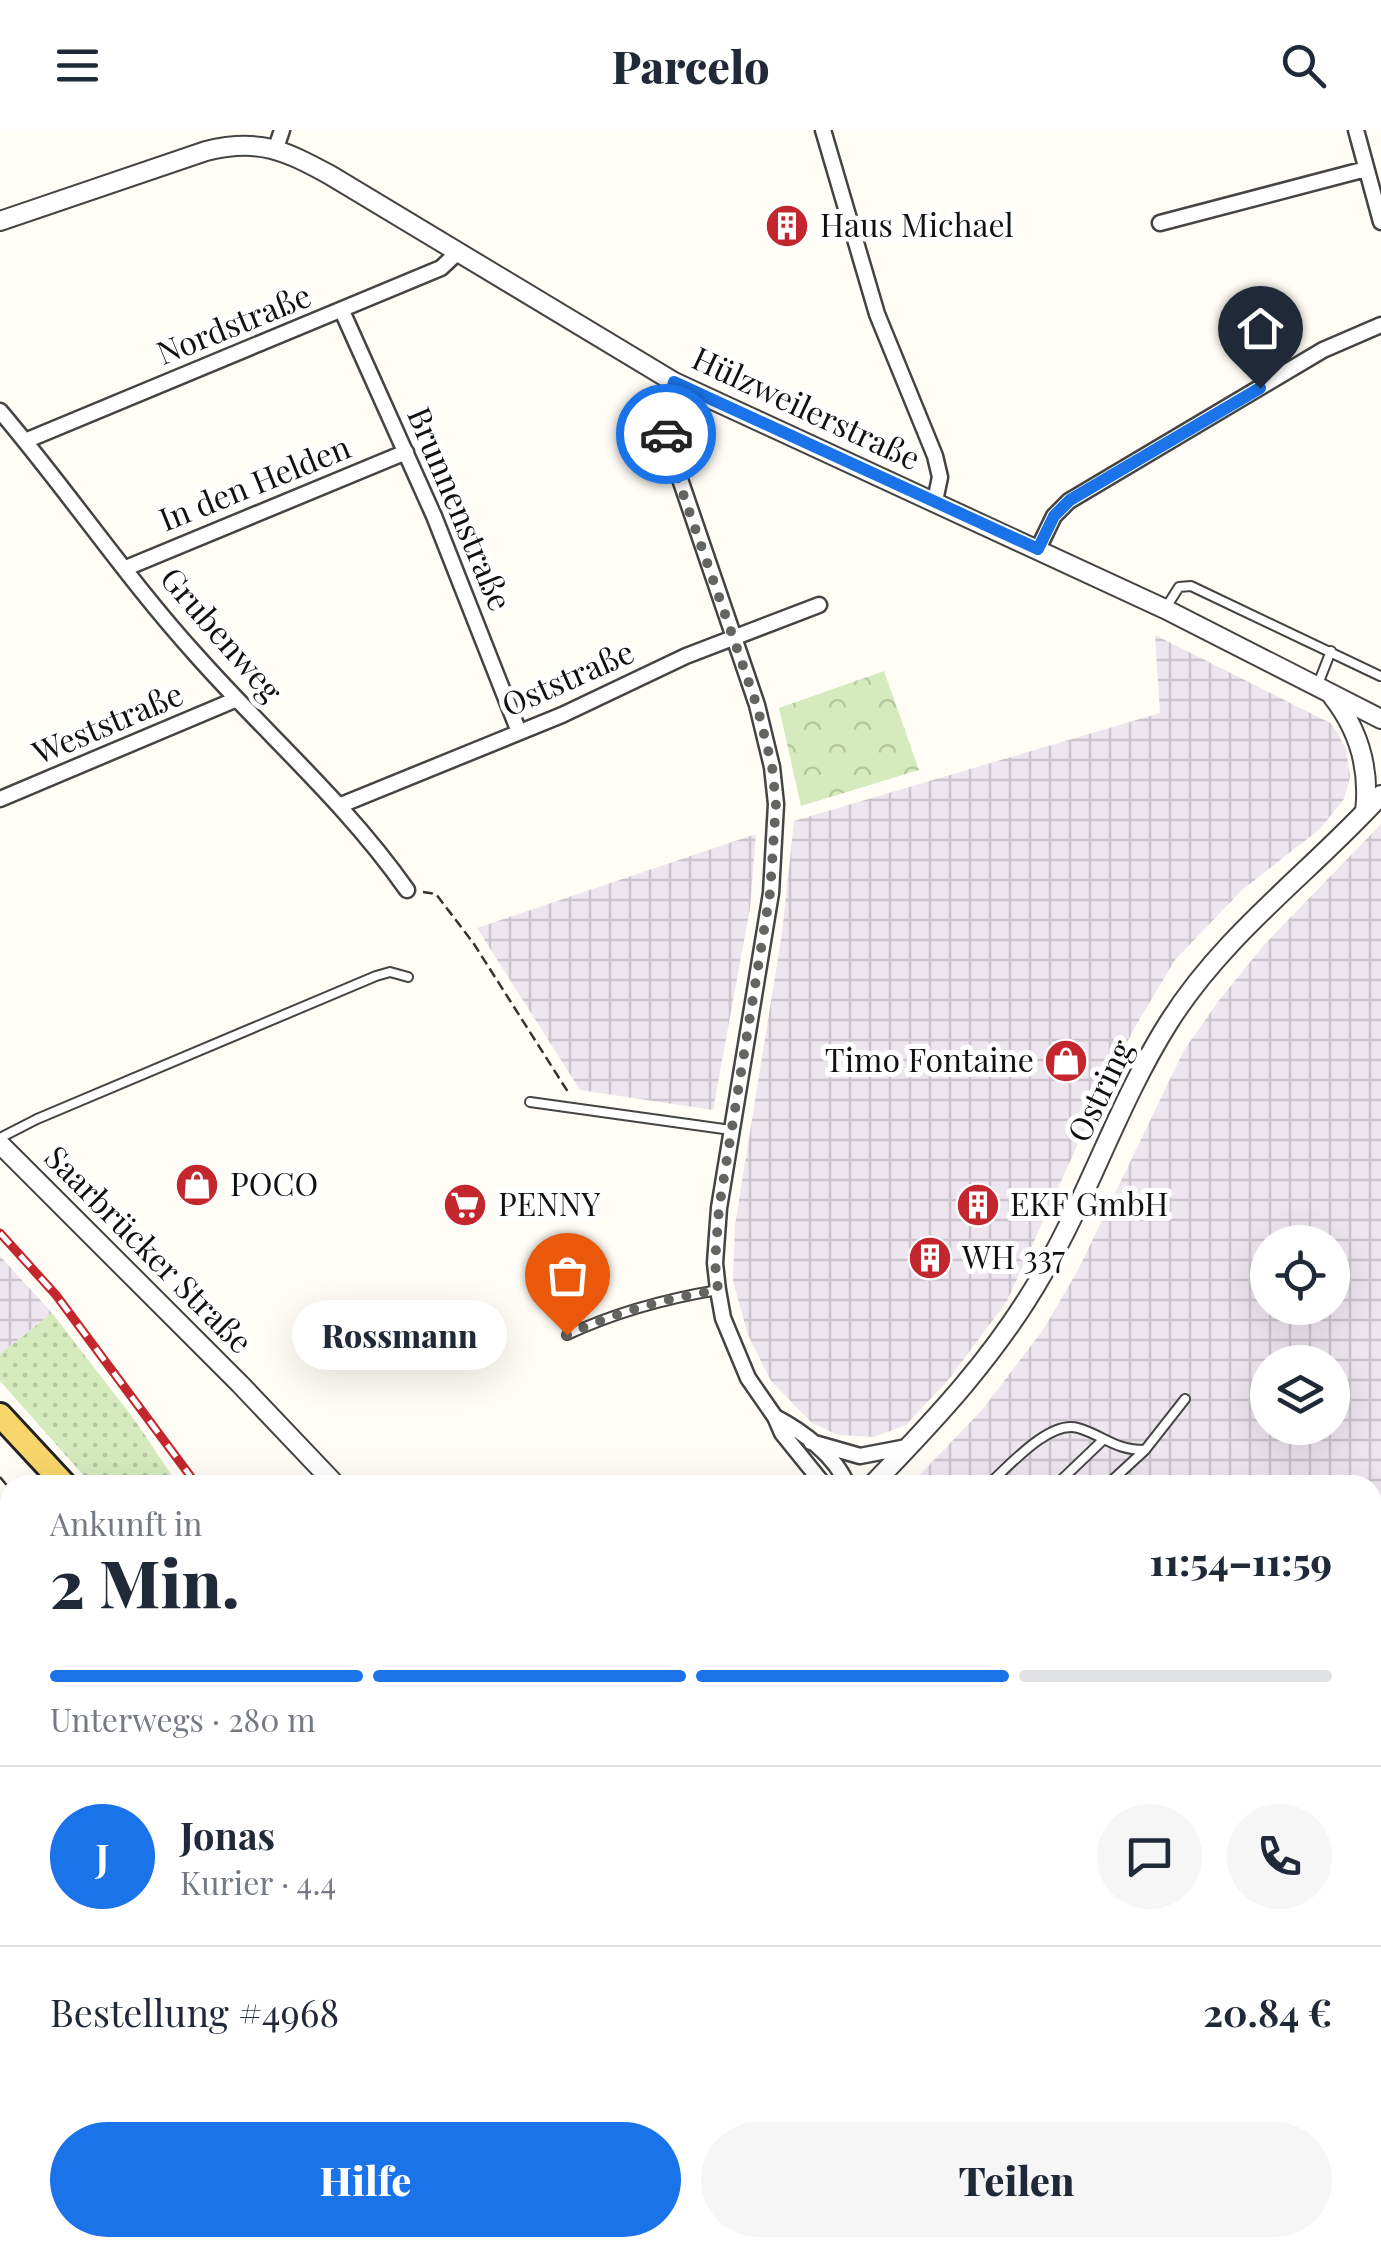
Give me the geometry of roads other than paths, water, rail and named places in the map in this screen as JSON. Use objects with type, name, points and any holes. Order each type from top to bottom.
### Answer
[{"type":"main road","points":[[0,1414],[56,1475]]},
{"type":"street","points":[[822,130],[877,314],[935,456],[940,477],[935,501]]},
{"type":"street","points":[[1356,130],[1381,222]]},
{"type":"street","points":[[0,221],[206,151],[279,139]]},
{"type":"street","name":"Hülzweilerstraße","points":[[279,139],[330,175],[674,382],[1164,609],[1381,719]]},
{"type":"street","points":[[1160,223],[1366,169]]},
{"type":"street","name":"Nordstraße","points":[[25,440],[441,268],[458,252]]},
{"type":"street","name":"Brunnenstraße","points":[[342,310],[471,606],[519,732]]},
{"type":"street","points":[[1038,549],[1054,516],[1070,500],[1323,350],[1381,325]]},
{"type":"street","points":[[674,382],[666,411],[667,441],[769,752],[776,804],[770,893],[716,1238],[718,1290],[734,1348],[748,1378],[782,1433],[816,1475]]},
{"type":"street","name":"Grubenweg","points":[[0,412],[184,642],[341,805],[376,845],[407,890]]},
{"type":"street","name":"In den Helden","points":[[126,568],[406,452]]},
{"type":"street","name":"Oststraße","points":[[341,805],[519,732],[733,636],[819,605]]},
{"type":"street","points":[[1323,688],[1346,714],[1357,736],[1364,766],[1364,812]]},
{"type":"street","name":"Weststraße","points":[[0,799],[237,700]]},
{"type":"street","name":"Ostring","points":[[882,1475],[943,1412],[1016,1318],[1064,1234],[1141,1072],[1194,986],[1220,953],[1381,795]]},
{"type":"street","name":"Saarbrücker Straße","points":[[0,1141],[326,1475]]},
{"type":"street","points":[[775,1416],[811,1442],[841,1475]]},
{"type":"street","points":[[811,1442],[860,1456],[910,1446]]},
{"type":"lane","points":[[1164,609],[1179,588],[1190,586],[1380,676]]},
{"type":"lane","points":[[1323,688],[1331,651]]},
{"type":"lane","points":[[0,1141],[37,1119],[376,976],[390,972],[408,977]]},
{"type":"lane","points":[[530,1102],[731,1130]]},
{"type":"lane","points":[[567,1335],[662,1299],[718,1290]]},
{"type":"lane","points":[[1118,1475],[1144,1450],[1185,1399]]},
{"type":"lane","points":[[999,1475],[1049,1431],[1075,1426],[1124,1450],[1144,1450]]},
{"type":"lane","points":[[1066,1475],[1103,1440]]},
{"type":"railway","points":[[0,1233],[56,1295],[190,1475]]},
{"type":"place","name":"Haus Michael","points":[[787,226]]},
{"type":"place","name":"Timo Fontaine","points":[[1066,1061]]},
{"type":"place","name":"POCO","points":[[197,1185]]},
{"type":"place","name":"PENNY","points":[[465,1205]]},
{"type":"place","name":"EKF GmbH","points":[[978,1205]]},
{"type":"place","name":"WH 337","points":[[930,1258]]},
{"type":"place","name":"Rossmann","points":[[567,1335]]}]
